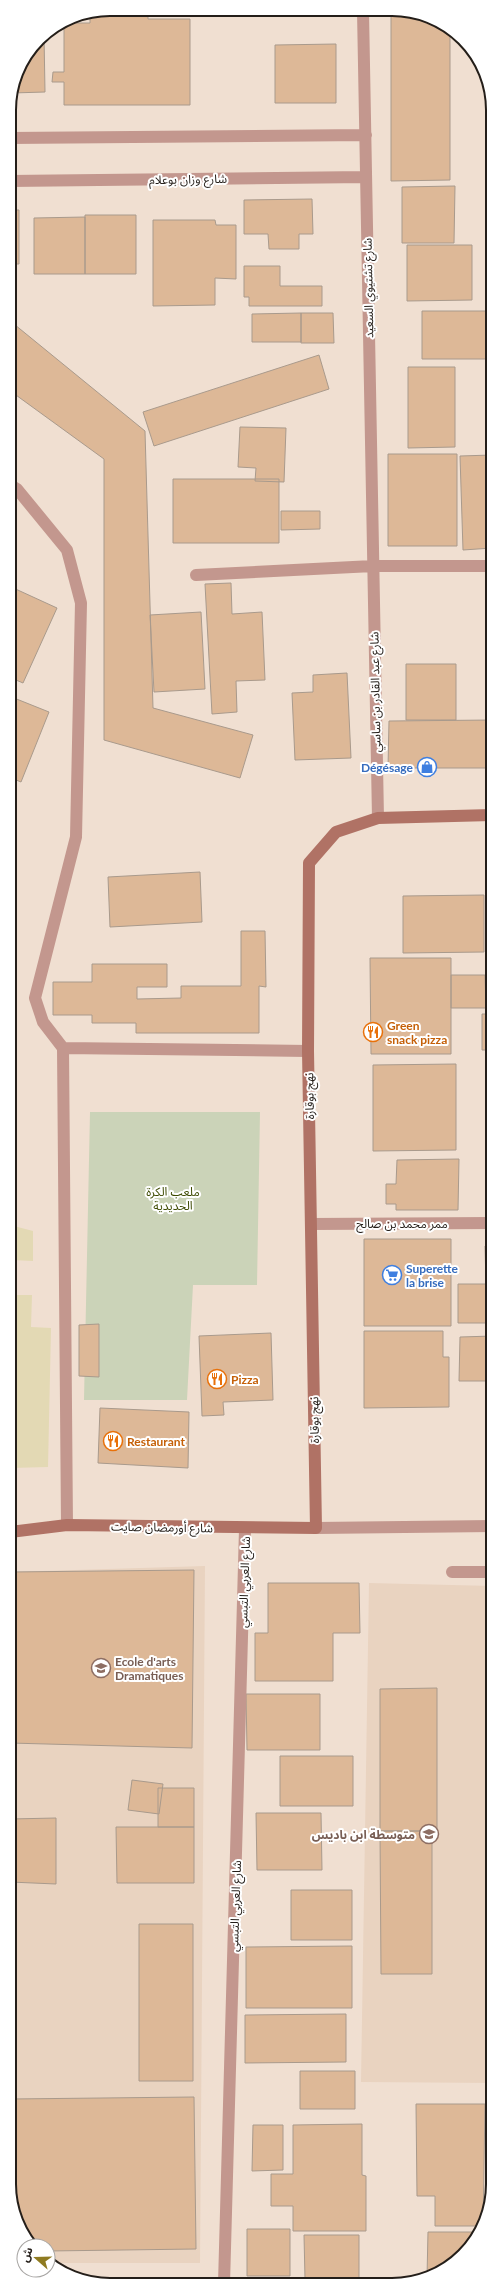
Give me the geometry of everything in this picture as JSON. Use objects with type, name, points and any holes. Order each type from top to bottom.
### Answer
[{"type":"main road","name":"نهج بوقارة","points":[[316,1528],[308,1051],[309,863],[336,832],[378,818],[486,815]]},
{"type":"main road","name":"شارع أورمضان صايت","points":[[16,1531],[67,1525],[316,1528]]},
{"type":"street","name":"شارع تشتيوي السعيد","points":[[363,16],[373,566]]},
{"type":"street","points":[[16,138],[366,135]]},
{"type":"street","name":"شارع وزان بوعلام","points":[[16,182],[366,177]]},
{"type":"street","points":[[16,488],[67,550],[81,603],[76,838],[35,998],[43,1022],[63,1048],[67,1525]]},
{"type":"street","points":[[196,575],[373,566],[486,566]]},
{"type":"street","name":"شارع عبد القادر بن ساسي","points":[[373,566],[378,818]]},
{"type":"street","points":[[63,1048],[308,1051]]},
{"type":"street","name":"ممر محمد بن صالح","points":[[311,1224],[486,1223]]},
{"type":"street","points":[[316,1528],[486,1526]]},
{"type":"street","name":"شارع العربي التبسي","points":[[224,2278],[245,1528]]},
{"type":"street","points":[[452,1572],[486,1572]]},
{"type":"shaded area","points":[[205,1566],[200,2263],[60,2263],[56,2261],[56,2238],[33,2238],[26,2226],[18,2202],[16,2184],[16,1572]]},
{"type":"shaded area","name":"متوسطة ابن باديس","points":[[369,1583],[486,1586],[486,2083],[361,2082]]},
{"type":"green space","name":"ملعب الكرة الحديدية","points":[[90,1112],[260,1112],[257,1285],[193,1285],[187,1400],[84,1400]]},
{"type":"sand","points":[[16,1227],[33,1231],[33,1261],[16,1260]]},
{"type":"sand","points":[[16,1295],[32,1295],[31,1327],[51,1328],[48,1467],[16,1468]]},
{"type":"building","points":[[110,16],[148,16],[148,19],[190,19],[190,105],[64,105],[64,82],[52,82],[53,72],[64,72],[64,28],[74,23],[90,23],[90,18]]},
{"type":"building","points":[[392,16],[416,19],[428,23],[450,36],[450,180],[391,181]]},
{"type":"building","points":[[44,43],[45,92],[18,93],[26,68],[35,53]]},
{"type":"building","points":[[336,44],[336,103],[275,103],[275,45]]},
{"type":"building","points":[[455,186],[454,243],[402,243],[402,187]]},
{"type":"building","points":[[312,199],[313,234],[299,234],[299,249],[269,249],[268,234],[244,234],[244,200]]},
{"type":"building","points":[[16,210],[19,210],[19,264],[16,264]]},
{"type":"building","points":[[85,215],[136,215],[136,274],[85,274]]},
{"type":"building","points":[[85,217],[85,274],[34,274],[34,218]]},
{"type":"building","points":[[153,220],[215,220],[216,225],[236,225],[236,279],[215,278],[215,305],[153,306]]},
{"type":"building","points":[[407,245],[472,245],[472,300],[407,301]]},
{"type":"building","points":[[244,266],[280,266],[280,286],[322,286],[322,306],[249,306],[249,297],[244,297]]},
{"type":"building","points":[[422,311],[486,311],[486,359],[422,359]]},
{"type":"building","points":[[301,313],[301,342],[252,342],[252,314]]},
{"type":"building","points":[[301,313],[333,313],[334,343],[301,343]]},
{"type":"building","points":[[16,326],[145,431],[153,708],[253,735],[240,778],[104,740],[104,459],[16,395]]},
{"type":"building","points":[[319,355],[329,389],[154,446],[143,412]]},
{"type":"building","points":[[408,367],[455,367],[455,447],[408,448]]},
{"type":"building","points":[[240,427],[286,428],[284,482],[255,481],[256,468],[238,467]]},
{"type":"building","points":[[388,454],[457,454],[457,546],[388,546]]},
{"type":"building","points":[[486,455],[486,548],[463,550],[460,456]]},
{"type":"building","points":[[173,479],[279,479],[279,543],[173,543]]},
{"type":"building","points":[[281,511],[320,511],[320,529],[281,530]]},
{"type":"building","points":[[231,583],[232,614],[262,612],[265,680],[236,681],[237,712],[212,714],[205,584]]},
{"type":"building","points":[[16,589],[57,608],[23,683],[16,680]]},
{"type":"building","points":[[201,612],[205,689],[154,692],[150,615]]},
{"type":"building","points":[[406,664],[456,664],[456,720],[406,720]]},
{"type":"building","points":[[347,673],[351,758],[295,760],[292,693],[313,692],[313,675]]},
{"type":"building","points":[[16,699],[49,712],[21,782],[16,780]]},
{"type":"building","points":[[486,720],[486,768],[388,768],[389,721]]},
{"type":"building","points":[[200,872],[202,922],[110,927],[108,877]]},
{"type":"building","points":[[484,895],[484,952],[403,953],[403,896]]},
{"type":"building","points":[[241,931],[265,931],[266,987],[259,986],[259,1033],[136,1033],[136,1023],[92,1023],[92,1015],[53,1015],[53,982],[92,982],[92,964],[167,964],[167,987],[137,987],[137,999],[181,998],[181,986],[241,986]]},
{"type":"building","points":[[370,958],[451,958],[451,1054],[371,1054]]},
{"type":"building","points":[[451,975],[485,975],[486,1008],[451,1008]]},
{"type":"building","points":[[482,1014],[486,1014],[486,1050],[482,1050]]},
{"type":"building","points":[[456,1064],[456,1150],[373,1151],[373,1065]]},
{"type":"building","points":[[459,1159],[458,1210],[396,1210],[396,1204],[386,1204],[386,1184],[396,1184],[397,1160]]},
{"type":"building","points":[[364,1239],[451,1239],[451,1326],[364,1326]]},
{"type":"building","points":[[485,1246],[486,1246],[486,1284]]},
{"type":"building","points":[[458,1284],[486,1284],[486,1323],[458,1323]]},
{"type":"building","points":[[99,1324],[99,1377],[79,1376],[79,1325]]},
{"type":"building","points":[[364,1331],[443,1331],[443,1357],[449,1357],[449,1407],[364,1408]]},
{"type":"building","points":[[271,1333],[273,1400],[223,1402],[224,1415],[202,1416],[199,1336]]},
{"type":"building","points":[[486,1336],[486,1381],[459,1381],[460,1337]]},
{"type":"building","points":[[100,1408],[189,1412],[188,1468],[98,1463]]},
{"type":"building","name":"Ecole d'arts Dramatiques","points":[[194,1570],[192,1748],[16,1743],[16,1572]]},
{"type":"building","points":[[268,1583],[359,1583],[360,1633],[333,1633],[333,1681],[255,1681],[255,1633],[268,1633]]},
{"type":"building","points":[[437,1688],[437,1831],[380,1831],[380,1689]]},
{"type":"building","points":[[246,1694],[320,1694],[320,1750],[247,1750]]},
{"type":"building","points":[[280,1756],[353,1756],[353,1806],[280,1806]]},
{"type":"building","points":[[132,1780],[163,1784],[159,1814],[128,1810]]},
{"type":"building","points":[[158,1788],[194,1788],[194,1827],[158,1827]]},
{"type":"building","points":[[256,1813],[321,1813],[322,1870],[257,1870]]},
{"type":"building","points":[[56,1818],[56,1884],[16,1882],[16,1819]]},
{"type":"building","points":[[116,1827],[194,1827],[194,1883],[117,1883]]},
{"type":"building","points":[[380,1831],[432,1831],[432,1974],[381,1974]]},
{"type":"building","points":[[291,1890],[352,1890],[352,1940],[291,1940]]},
{"type":"building","points":[[139,1924],[193,1924],[193,2081],[139,2081]]},
{"type":"building","points":[[352,1946],[352,2008],[246,2008],[246,1947]]},
{"type":"building","points":[[346,2014],[346,2062],[245,2063],[245,2015]]},
{"type":"building","points":[[300,2071],[355,2071],[355,2109],[300,2109]]},
{"type":"building","points":[[194,2097],[196,2249],[56,2251],[56,2238],[33,2238],[26,2226],[18,2202],[16,2184],[16,2099]]},
{"type":"building","points":[[416,2104],[485,2104],[483,2206],[476,2226],[435,2226],[435,2196],[417,2196]]},
{"type":"building","points":[[362,2124],[362,2175],[366,2176],[366,2231],[293,2231],[293,2206],[271,2206],[271,2174],[293,2174],[293,2125]]},
{"type":"building","points":[[253,2125],[283,2125],[283,2170],[252,2171]]},
{"type":"building","points":[[247,2229],[290,2229],[290,2276],[247,2276]]},
{"type":"building","points":[[428,2232],[472,2232],[467,2241],[454,2255],[427,2271]]},
{"type":"building","points":[[304,2235],[359,2235],[359,2278],[305,2278]]},
{"type":"place","name":"Dégésage","points":[[427,767]]},
{"type":"place","name":"Green snack pizza","points":[[373,1032]]},
{"type":"place","name":"Superette la brise","points":[[392,1275]]},
{"type":"place","name":"Pizza","points":[[217,1379]]},
{"type":"place","name":"Restaurant","points":[[113,1441]]},
{"type":"place","name":"Ecole d'arts Dramatiques","points":[[101,1668]]},
{"type":"place","name":"متوسطة ابن باديس","points":[[429,1834]]}]
